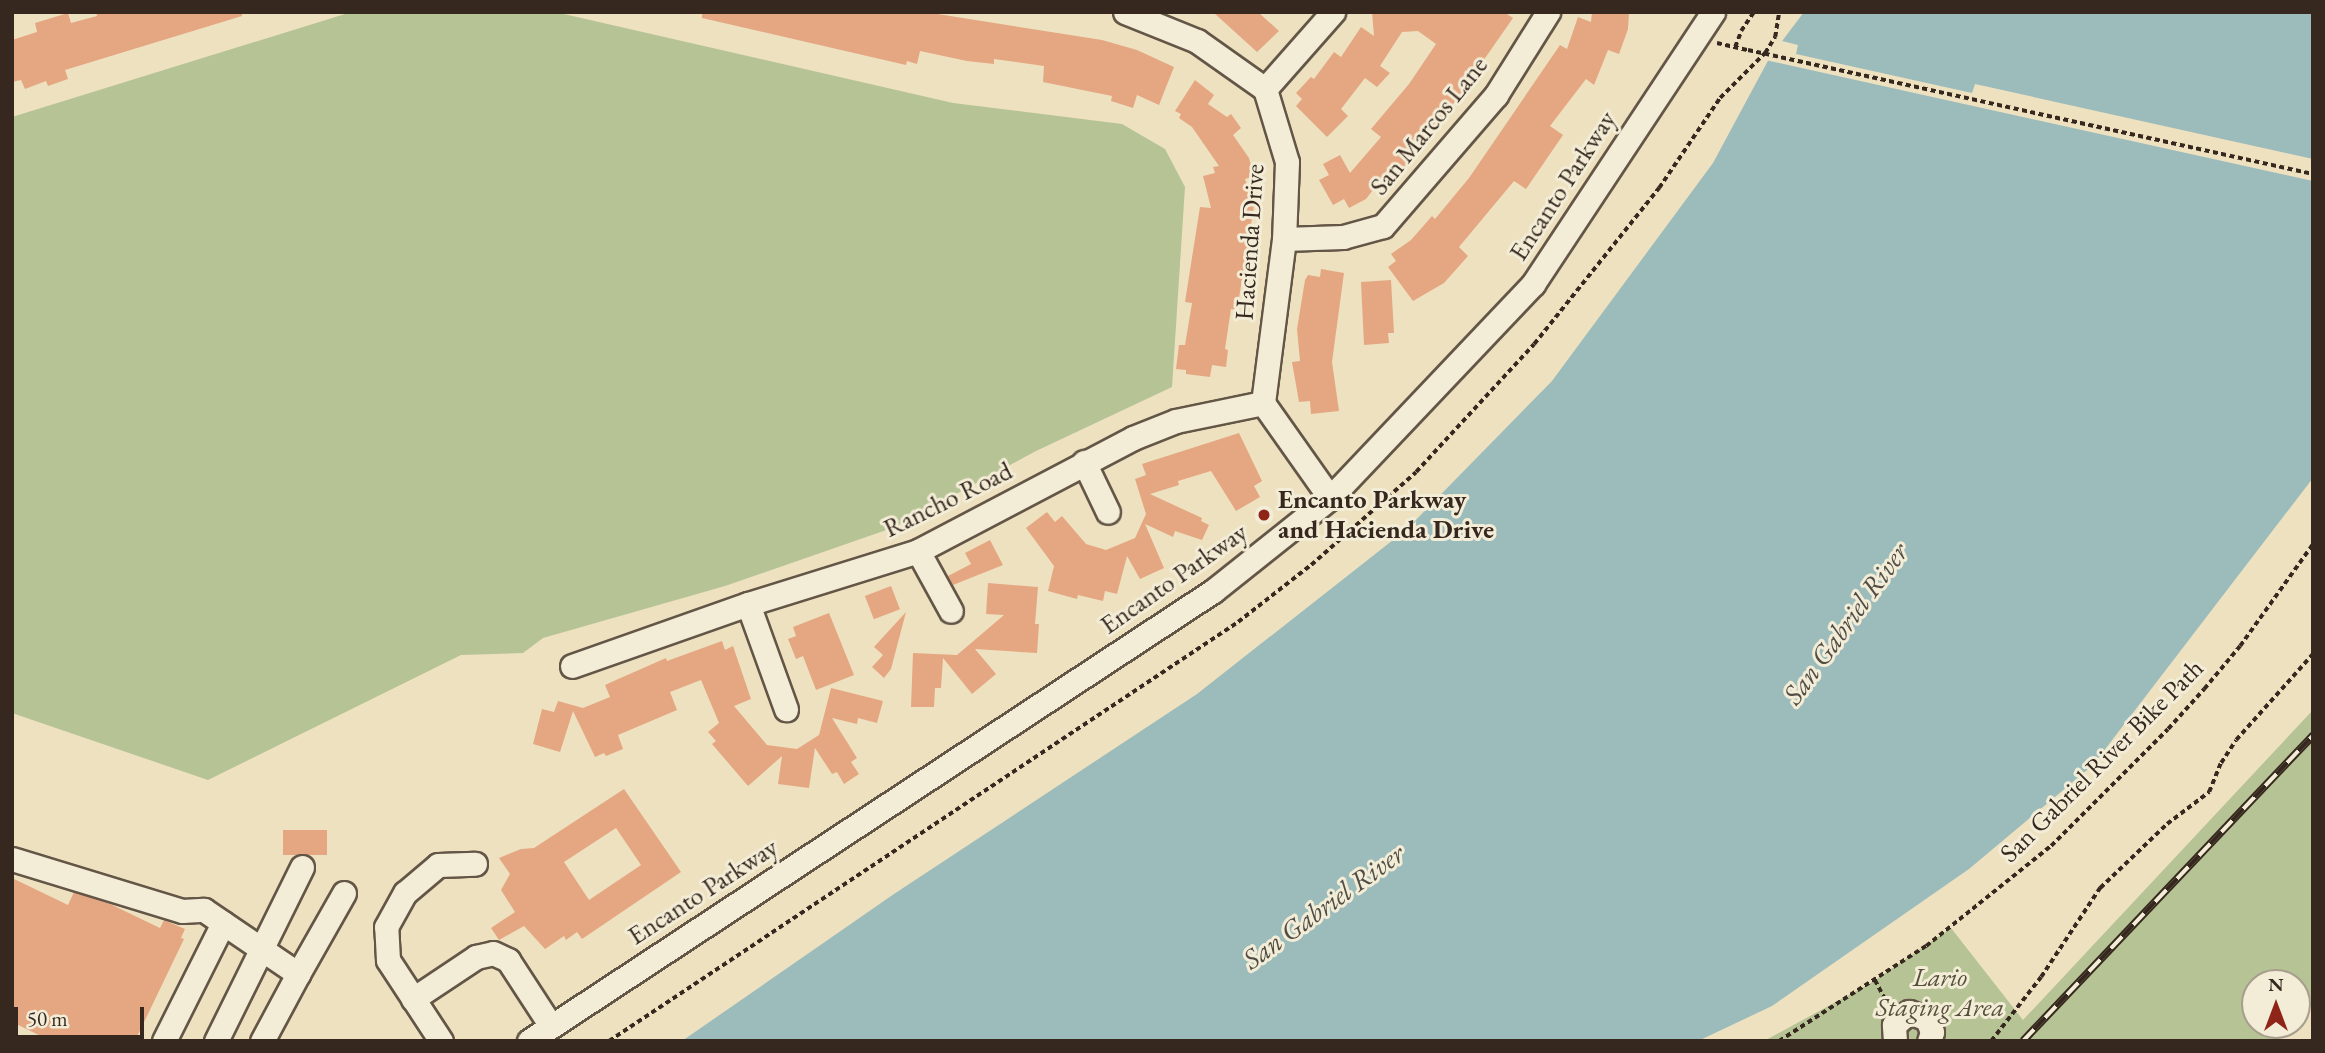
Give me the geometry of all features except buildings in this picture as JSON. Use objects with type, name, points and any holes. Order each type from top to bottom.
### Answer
[{"type":"street","points":[[1125,12],[1197,41],[1265,89],[1333,12]]},
{"type":"street","name":"San Marcos Lane","points":[[1284,239],[1343,237],[1383,226],[1496,95],[1549,12]]},
{"type":"street","name":"Encanto Parkway","points":[[529,1041],[1213,591],[1330,498],[1533,284],[1713,12]]},
{"type":"street","name":"Hacienda Drive","points":[[1263,404],[1284,239],[1287,162],[1265,89]]},
{"type":"street","points":[[1263,404],[1330,498]]},
{"type":"street","name":"Rancho Road","points":[[572,666],[748,604],[918,551],[1084,462],[1176,421],[1263,404]]},
{"type":"street","points":[[1084,462],[1108,512]]},
{"type":"street","points":[[918,551],[951,611]]},
{"type":"street","points":[[748,604],[786,709]]},
{"type":"street","points":[[12,859],[182,911],[204,910],[298,974]]},
{"type":"street","points":[[441,1041],[388,960],[386,927],[405,893],[438,865],[475,864]]},
{"type":"street","points":[[216,1041],[302,867]]},
{"type":"street","points":[[287,1041],[267,1031],[344,893]]},
{"type":"street","points":[[164,1041],[223,923]]},
{"type":"street","points":[[413,999],[476,957],[493,953],[508,960],[551,1026]]},
{"type":"street","points":[[1896,1030],[1909,1013],[1922,1015],[1930,1025],[1929,1041]]},
{"type":"path","points":[[1754,12],[1741,31],[1735,47],[2313,174]]},
{"type":"path","name":"San Gabriel River Bike Path","points":[[1779,1041],[1875,980],[1977,908],[2051,845],[2204,690],[2313,544]]},
{"type":"path","points":[[1991,1041],[2041,977],[2100,888],[2168,824],[2209,792],[2221,763],[2236,740],[2313,654]]},
{"type":"path","points":[[1875,980],[1896,1030]]},
{"type":"green space","points":[[555,12],[953,103],[1122,124],[1165,149],[1185,187],[1172,387],[1036,451],[895,527],[725,586],[543,638],[523,653],[461,655],[208,780],[12,713],[12,117],[345,14]]},
{"type":"green space","name":"Lario Staging Area","points":[[2313,710],[2313,998],[2311,1000],[2311,969],[2241,969],[2241,1039],[2280,1039],[2278,1041],[1764,1041],[1869,984],[1951,928],[2023,1020]]},
{"type":"water","name":"San Gabriel River","points":[[1804,12],[2313,12],[2313,478],[2093,765],[1969,869],[1772,1006],[1698,1041],[682,1041],[894,894],[1197,694],[1407,529],[1552,381],[1713,163],[1770,57]]},
{"type":"pier","points":[[1778,40],[1798,45],[1796,54],[1972,93],[1975,84],[2313,159],[2313,181],[1765,60]]},
{"type":"railway","points":[[2023,1041],[2313,735]]},
{"type":"place","name":"Encanto Parkway and Hacienda Drive","points":[[1264,515]]}]
